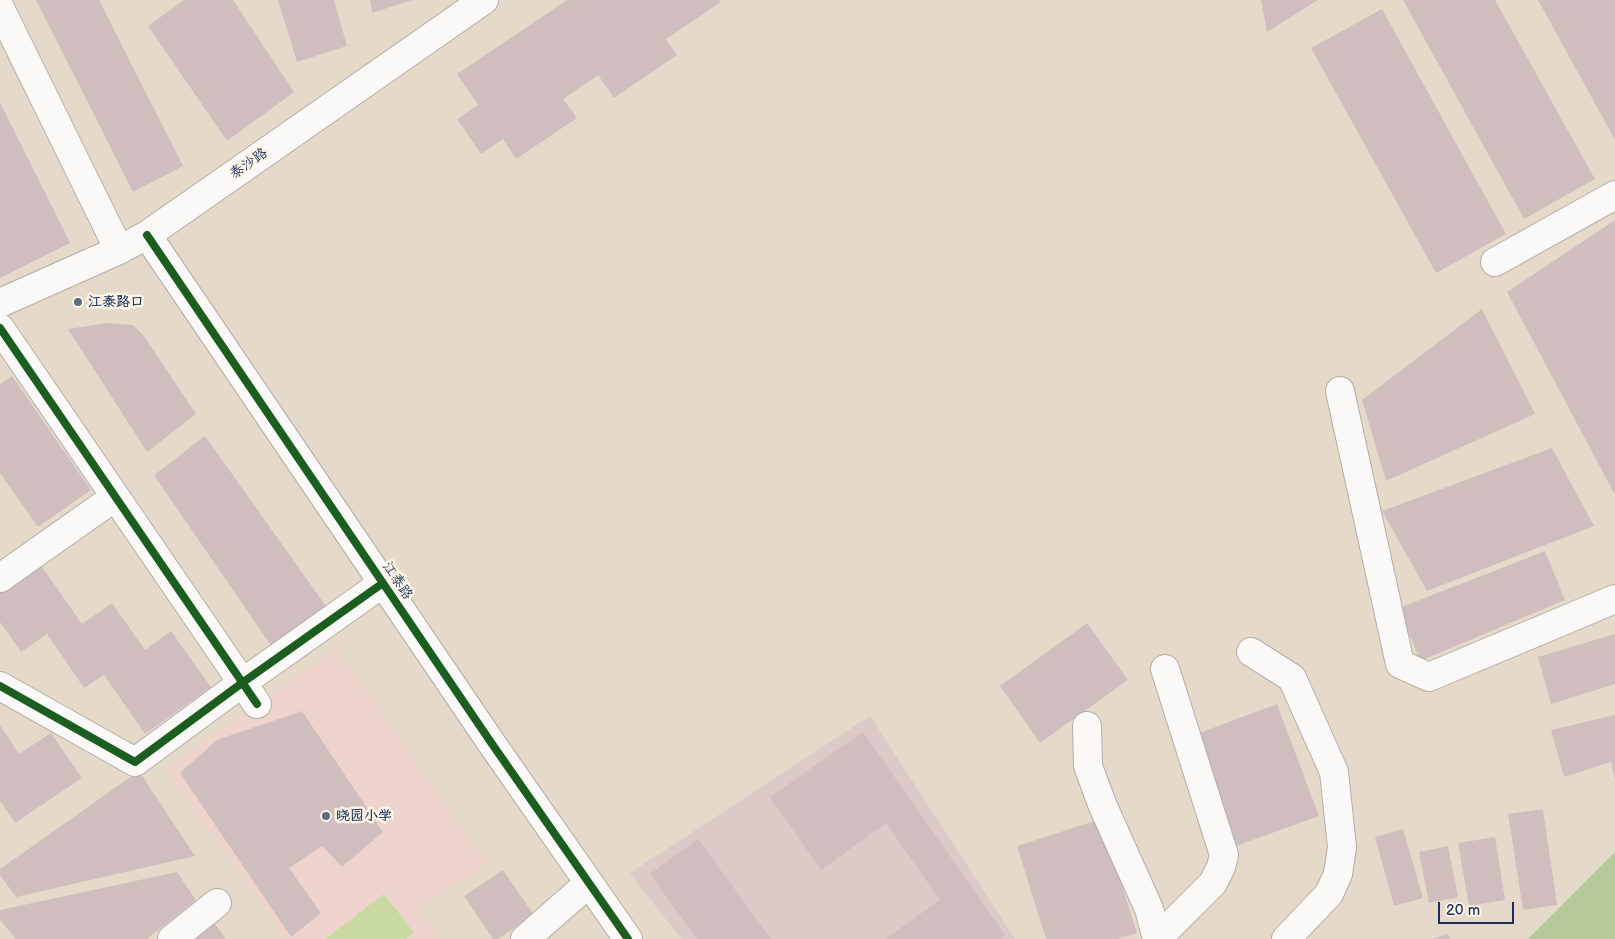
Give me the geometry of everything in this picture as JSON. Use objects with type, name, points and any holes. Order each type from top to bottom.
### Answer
[{"type":"street","name":"泰沙路","points":[[0,303],[119,250],[148,235],[484,0]]},
{"type":"street","points":[[0,8],[119,250]]},
{"type":"street","points":[[1495,262],[1615,195]]},
{"type":"street","name":"江泰路","points":[[148,235],[383,583],[628,939]]},
{"type":"street","points":[[0,328],[249,693]]},
{"type":"street","points":[[1340,391],[1400,664],[1429,677],[1615,600]]},
{"type":"street","points":[[0,578],[115,497]]},
{"type":"street","points":[[0,686],[135,762],[249,693],[383,583]]},
{"type":"street","points":[[1251,652],[1292,678],[1334,772],[1342,847],[1338,874],[1329,894],[1286,939]]},
{"type":"street","points":[[1157,939],[1213,883],[1221,867],[1224,855],[1165,670]]},
{"type":"street","points":[[1087,726],[1088,766],[1102,804],[1149,909],[1157,939]]},
{"type":"street","points":[[525,939],[589,883]]},
{"type":"street","points":[[172,939],[217,904]]},
{"type":"shaded area","name":"晓园小学","points":[[337,649],[486,863],[420,909],[441,939],[287,939],[165,769]]},
{"type":"shaded area","points":[[870,716],[1015,939],[681,939],[630,873]]},
{"type":"green space","points":[[1615,852],[1615,939],[1528,939]]},
{"type":"green space","points":[[384,894],[414,933],[406,939],[325,939]]},
{"type":"building","points":[[36,0],[99,0],[183,166],[133,192]]},
{"type":"building","points":[[184,0],[233,0],[294,92],[227,141],[148,26]]},
{"type":"building","points":[[278,0],[334,0],[347,46],[297,62]]},
{"type":"building","points":[[370,0],[412,0],[372,13]]},
{"type":"building","points":[[567,0],[719,0],[721,2],[666,39],[677,55],[614,98],[598,75],[563,99],[577,118],[516,159],[503,139],[481,154],[457,119],[478,105],[457,74]]},
{"type":"building","points":[[1261,0],[1318,0],[1267,32]]},
{"type":"building","points":[[1403,0],[1495,0],[1595,179],[1524,219]]},
{"type":"building","points":[[1538,0],[1615,0],[1615,140]]},
{"type":"building","points":[[1382,9],[1506,234],[1436,273],[1311,48]]},
{"type":"building","points":[[0,102],[70,243],[0,278]]},
{"type":"building","points":[[1615,220],[1615,495],[1507,292]]},
{"type":"building","points":[[1482,309],[1535,414],[1386,481],[1362,400]]},
{"type":"building","points":[[108,323],[133,325],[144,336],[196,414],[147,452],[68,329]]},
{"type":"building","points":[[12,376],[91,490],[38,527],[0,473],[0,384]]},
{"type":"building","points":[[205,436],[328,609],[272,647],[154,475]]},
{"type":"building","points":[[1552,448],[1594,526],[1427,591],[1382,511]]},
{"type":"building","points":[[1545,551],[1565,600],[1420,661],[1399,608]]},
{"type":"building","points":[[40,564],[82,624],[112,603],[145,650],[171,631],[211,687],[145,734],[104,675],[84,688],[47,634],[21,652],[0,622],[0,592]]},
{"type":"building","points":[[1087,623],[1128,680],[1040,743],[1000,686]]},
{"type":"building","points":[[1615,634],[1615,684],[1551,704],[1538,657]]},
{"type":"building","points":[[1277,704],[1319,816],[1236,846],[1194,735]]},
{"type":"building","points":[[302,711],[383,832],[342,867],[322,846],[289,868],[321,913],[291,937],[180,773],[217,740]]},
{"type":"building","points":[[1615,715],[1615,780],[1611,762],[1564,777],[1551,730]]},
{"type":"building","points":[[0,725],[19,754],[51,733],[82,778],[15,823],[0,801]]},
{"type":"building","points":[[863,732],[1005,935],[1000,939],[885,939],[940,900],[886,823],[821,870],[770,797]]},
{"type":"building","points":[[139,771],[195,856],[16,897],[0,875],[0,869]]},
{"type":"building","points":[[1543,809],[1557,905],[1523,910],[1508,814]]},
{"type":"building","points":[[1101,819],[1137,933],[1117,939],[1046,939],[1017,846]]},
{"type":"building","points":[[1403,829],[1423,898],[1394,906],[1375,837]]},
{"type":"building","points":[[1495,837],[1505,900],[1469,906],[1458,843]]},
{"type":"building","points":[[698,839],[771,939],[697,939],[650,874]]},
{"type":"building","points":[[1448,846],[1458,897],[1429,903],[1419,852]]},
{"type":"building","points":[[503,870],[534,915],[498,939],[493,939],[464,896]]},
{"type":"building","points":[[177,872],[196,900],[147,939],[16,939],[0,920],[0,910]]},
{"type":"building","points":[[214,923],[226,939],[193,939]]},
{"type":"building","points":[[1448,934],[1450,939],[1432,939]]},
{"type":"cycle path","points":[[147,235],[490,741],[628,939]]},
{"type":"cycle path","points":[[0,328],[257,704]]},
{"type":"cycle path","points":[[0,686],[135,762],[383,583]]},
{"type":"place","name":"江泰路口","points":[[78,302]]},
{"type":"place","name":"晓园小学","points":[[326,816]]}]
